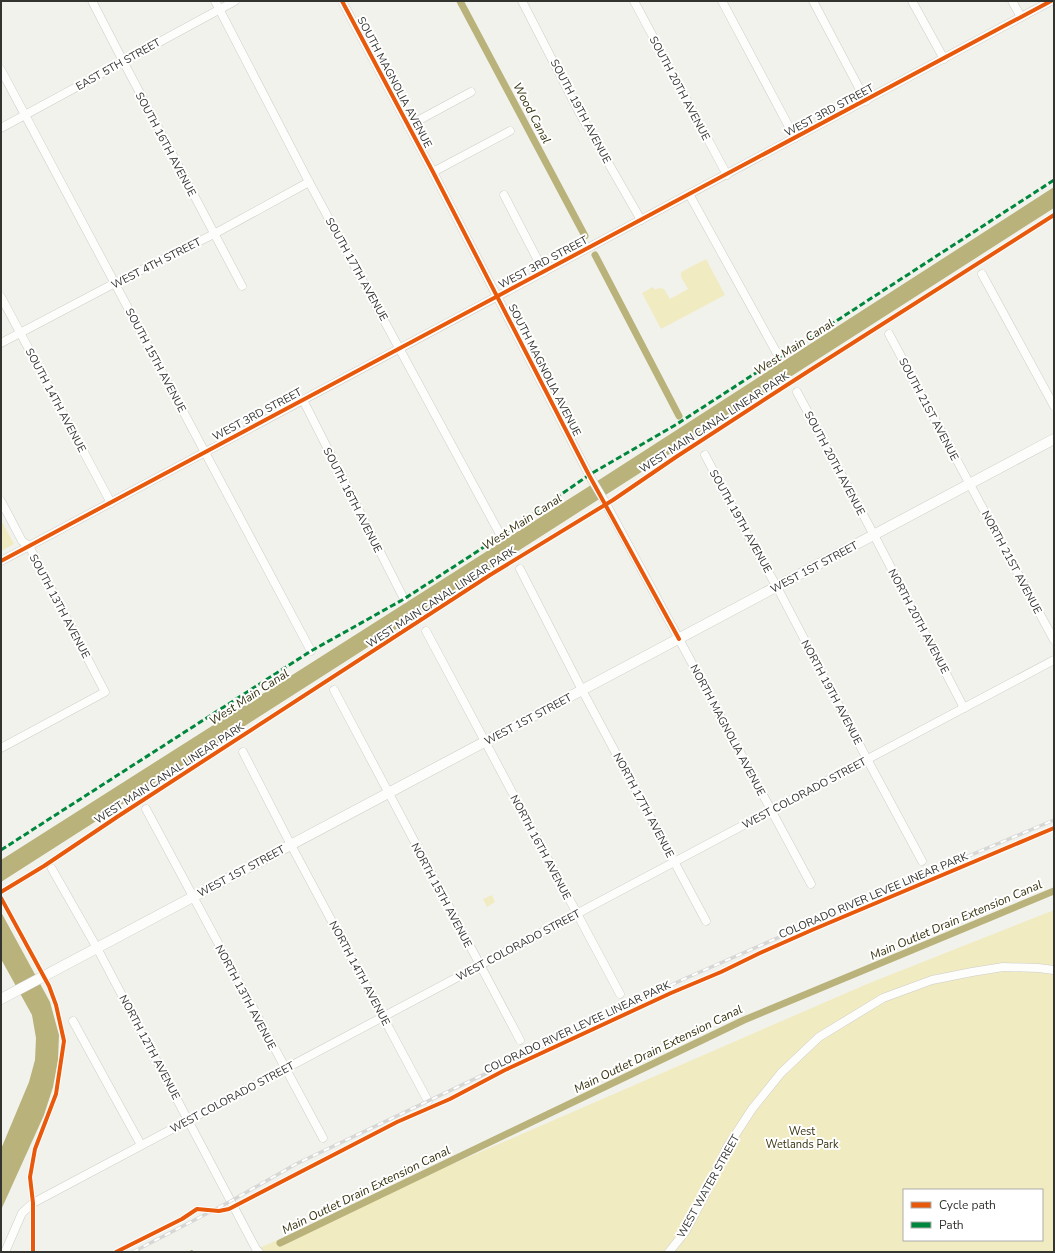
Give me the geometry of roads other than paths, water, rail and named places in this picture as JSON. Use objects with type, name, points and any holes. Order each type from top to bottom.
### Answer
[{"type":"main road","name":"WEST 1ST STREET","points":[[1,999],[1054,439]]},
{"type":"street","name":"SOUTH 16TH AVENUE","points":[[92,1],[122,62],[242,286]]},
{"type":"street","name":"SOUTH 17TH AVENUE","points":[[215,1],[310,182],[501,536]]},
{"type":"street","name":"EAST 5TH STREET","points":[[1,128],[235,1]]},
{"type":"street","name":"SOUTH MAGNOLIA AVENUE","points":[[342,1],[433,172],[593,482],[679,639]]},
{"type":"street","name":"SOUTH 19TH AVENUE","points":[[522,1],[580,112],[641,220]]},
{"type":"street","name":"SOUTH 20TH AVENUE","points":[[634,1],[726,175]]},
{"type":"street","points":[[722,1],[795,138]]},
{"type":"street","points":[[813,1],[866,101]]},
{"type":"street","points":[[912,1],[944,59]]},
{"type":"street","points":[[1012,1],[1021,17]]},
{"type":"street","name":"WEST 3RD STREET","points":[[1,561],[1051,1]]},
{"type":"street","name":"SOUTH 15TH AVENUE","points":[[1,70],[311,651]]},
{"type":"street","points":[[408,126],[472,92]]},
{"type":"street","points":[[433,172],[510,131]]},
{"type":"street","name":"WEST 4TH STREET","points":[[1,343],[115,283],[214,234],[310,182]]},
{"type":"street","points":[[689,194],[779,357]]},
{"type":"street","points":[[504,195],[544,272]]},
{"type":"street","points":[[982,274],[1054,406]]},
{"type":"street","name":"SOUTH 14TH AVENUE","points":[[1,297],[111,503]]},
{"type":"street","name":"SOUTH 21ST AVENUE","points":[[889,334],[943,437],[970,484]]},
{"type":"street","name":"SOUTH 20TH AVENUE","points":[[797,392],[874,535]]},
{"type":"street","name":"SOUTH 16TH AVENUE","points":[[303,400],[404,599]]},
{"type":"street","name":"SOUTH 19TH AVENUE","points":[[705,455],[777,587]]},
{"type":"street","name":"NORTH 21ST AVENUE","points":[[970,484],[1054,640]]},
{"type":"street","name":"SOUTH 13TH AVENUE","points":[[1,501],[22,541],[29,546],[105,692],[1,748]]},
{"type":"street","name":"NORTH 20TH AVENUE","points":[[874,535],[964,708]]},
{"type":"street","points":[[520,569],[582,690]]},
{"type":"street","name":"NORTH 19TH AVENUE","points":[[777,587],[922,861]]},
{"type":"street","points":[[426,631],[486,742]]},
{"type":"street","name":"NORTH MAGNOLIA AVENUE","points":[[679,639],[810,884]]},
{"type":"street","name":"WEST COLORADO STREET","points":[[4,1252],[22,1213],[33,1203],[1054,660]]},
{"type":"street","points":[[334,690],[389,793]]},
{"type":"street","name":"NORTH 17TH AVENUE","points":[[582,690],[706,921]]},
{"type":"street","name":"NORTH 16TH AVENUE","points":[[486,742],[576,914],[620,994]]},
{"type":"street","points":[[242,752],[291,845]]},
{"type":"street","name":"NORTH 15TH AVENUE","points":[[389,793],[520,1040]]},
{"type":"street","name":"NORTH 13TH AVENUE","points":[[146,809],[323,1138]]},
{"type":"street","name":"NORTH 14TH AVENUE","points":[[291,845],[428,1101]]},
{"type":"street","name":"NORTH 12TH AVENUE","points":[[52,869],[97,948],[255,1251]]},
{"type":"street","name":"WEST WATER STREET","points":[[669,1252],[685,1232],[707,1191],[726,1149],[752,1109],[781,1073],[819,1037],[883,998],[932,980],[1003,967],[1054,970]]},
{"type":"street","points":[[73,1021],[141,1145]]},
{"type":"waterway","name":"Wood Canal","points":[[460,1],[585,236]]},
{"type":"waterway","name":"Wood Canal","points":[[595,255],[679,416]]},
{"type":"waterway","name":"Main Outlet Drain Extension Canal","points":[[280,1243],[744,1020],[1054,891]]},
{"type":"railway","points":[[133,1252],[231,1201],[296,1164],[684,979],[848,907],[1054,820]]},
{"type":"water label","name":"West Main Canal","points":[[794,347]]},
{"type":"water label","name":"West Main Canal","points":[[522,522]]},
{"type":"water label","name":"West Main Canal","points":[[249,697]]},
{"type":"park label","name":"West Wetlands Park","points":[[802,1137]]}]
